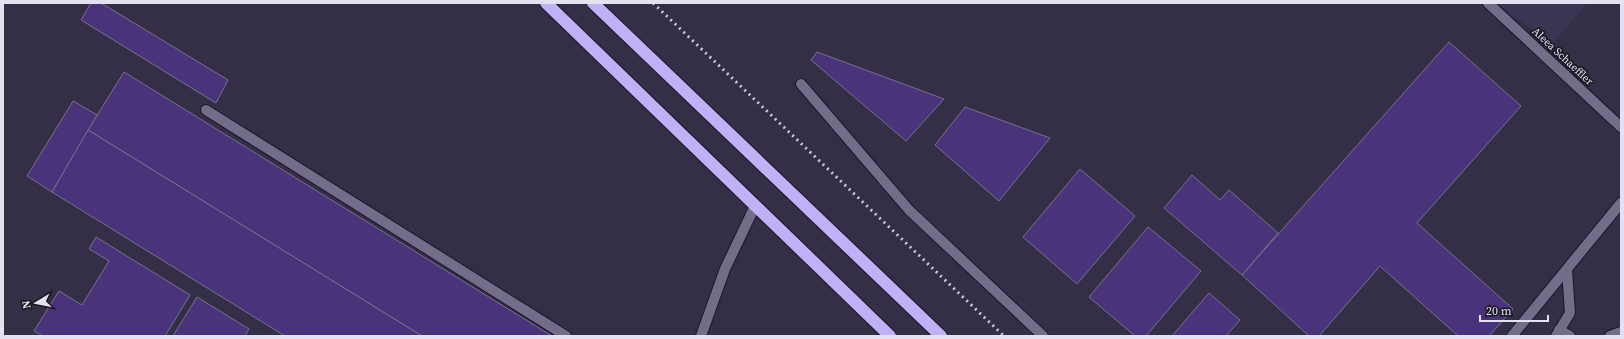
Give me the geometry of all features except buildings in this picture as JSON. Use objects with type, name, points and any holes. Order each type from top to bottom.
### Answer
[{"type":"highway","points":[[546,3],[890,336]]},
{"type":"highway","points":[[593,3],[941,336]]},
{"type":"lane","name":"Aleea Schaeffler","points":[[1488,3],[1621,127]]},
{"type":"lane","points":[[801,84],[909,210],[1043,336]]},
{"type":"lane","points":[[206,110],[566,336]]},
{"type":"lane","points":[[1512,336],[1621,203]]},
{"type":"lane","points":[[701,336],[725,269],[756,206]]},
{"type":"lane","points":[[1567,270],[1570,313],[1557,333],[1570,336]]},
{"type":"lane","points":[[1610,336],[1621,332]]},
{"type":"shaded area","points":[[1497,3],[1587,3],[1552,45]]},
{"type":"railway","points":[[653,3],[1004,336]]}]
